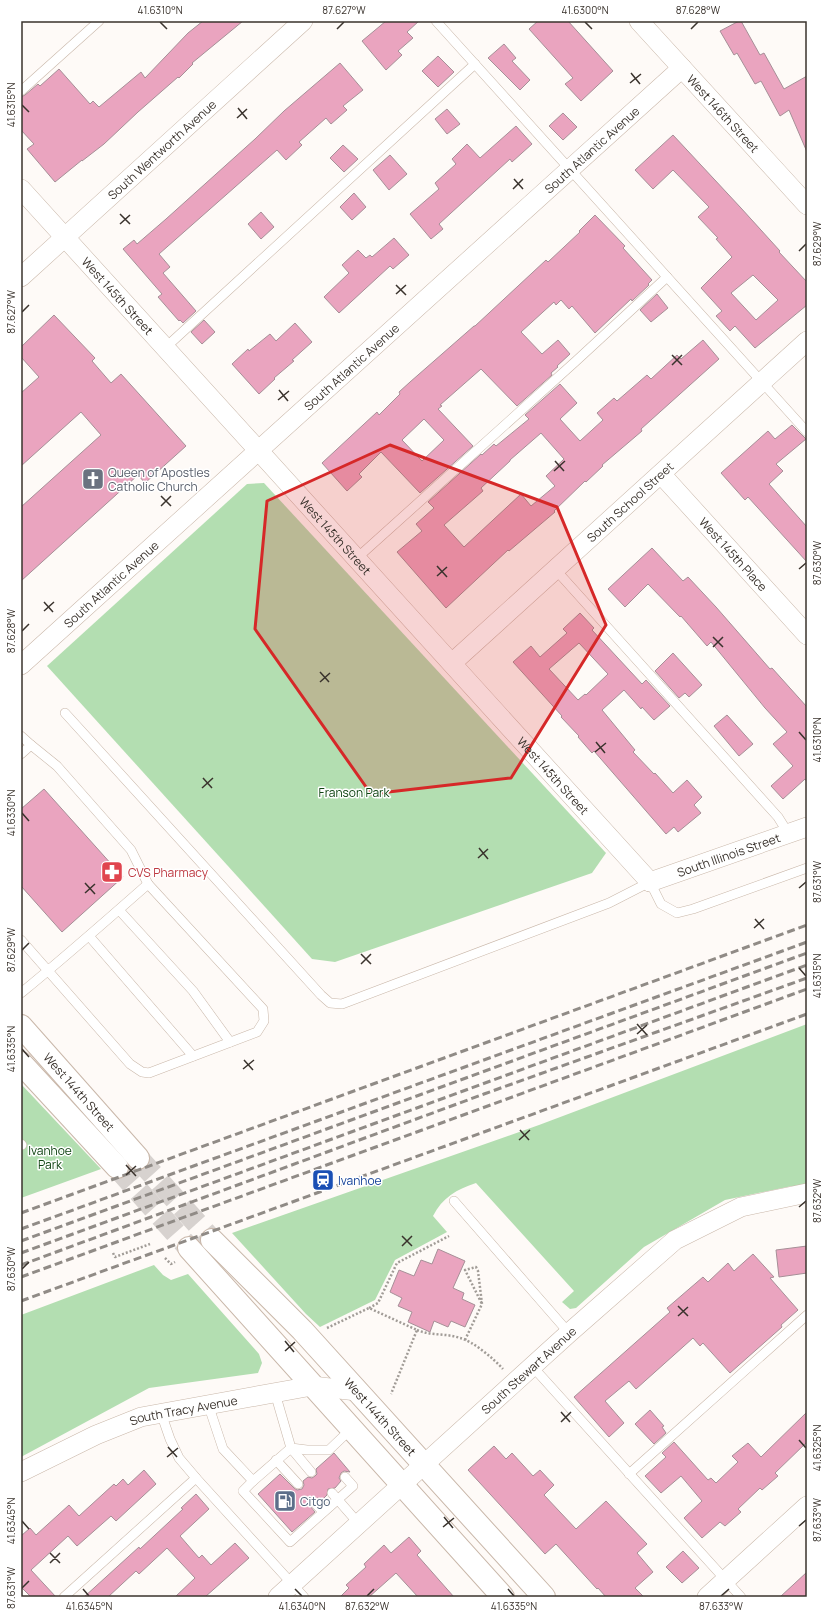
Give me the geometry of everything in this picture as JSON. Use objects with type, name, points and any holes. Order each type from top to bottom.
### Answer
[{"type":"street","name":"South Wentworth Avenue","points":[[21,278],[303,21]]},
{"type":"street","name":"West 146th Street","points":[[639,21],[807,205]]},
{"type":"street","name":"South Atlantic Avenue","points":[[21,665],[682,68]]},
{"type":"street","name":"West 145th Street","points":[[21,189],[650,882]]},
{"type":"street","name":"South School Street","points":[[452,663],[807,341]]},
{"type":"street","name":"West 145th Place","points":[[661,474],[807,635]]},
{"type":"street","name":"South Illinois Street","points":[[650,882],[807,826]]},
{"type":"street","name":"West 144th Street","points":[[21,1026],[138,1158]]},
{"type":"street","name":"West 144th Street","points":[[21,1063],[117,1167]]},
{"type":"street","name":"South Stewart Avenue","points":[[278,1597],[298,1591],[359,1524],[532,1366],[675,1240],[741,1207],[807,1193]]},
{"type":"street","name":"West 144th Street","points":[[212,1240],[302,1330],[544,1597]]},
{"type":"street","points":[[189,1248],[503,1597]]},
{"type":"street","name":"South Tracy Avenue","points":[[21,1472],[96,1435],[141,1417],[312,1386],[357,1391]]},
{"type":"street","points":[[707,1597],[807,1506]]},
{"type":"lane","points":[[21,92],[99,21]]},
{"type":"lane","points":[[436,21],[807,432]]},
{"type":"lane","points":[[165,348],[475,64]]},
{"type":"lane","points":[[357,558],[570,367],[667,277]]},
{"type":"lane","points":[[556,569],[778,817],[788,833]]},
{"type":"lane","points":[[65,713],[321,995],[330,1003],[342,1004],[609,903],[650,882],[661,904],[677,912],[693,909],[807,868]]},
{"type":"lane","points":[[21,736],[57,766],[131,850],[148,884],[263,1009],[264,1021],[257,1032],[149,1073],[142,1072],[130,1064],[21,940]]},
{"type":"lane","points":[[21,754],[31,745]]},
{"type":"lane","points":[[21,993],[148,884]]},
{"type":"lane","points":[[119,910],[193,991],[230,1042]]},
{"type":"lane","points":[[89,936],[193,1056]]},
{"type":"lane","points":[[454,1201],[569,1333]]},
{"type":"lane","points":[[629,1474],[807,1315]]},
{"type":"lane","points":[[532,1366],[741,1597]]},
{"type":"lane","points":[[275,1393],[291,1448],[312,1472]]},
{"type":"lane","points":[[208,1404],[223,1449],[254,1481]]},
{"type":"lane","points":[[161,1413],[179,1458],[298,1591]]},
{"type":"lane","points":[[345,1478],[353,1486],[335,1497],[323,1512],[290,1542],[243,1491],[291,1448],[329,1450],[351,1429]]},
{"type":"lane","points":[[320,1450],[327,1458]]},
{"type":"lane","points":[[276,1460],[298,1484]]},
{"type":"lane","points":[[64,1597],[196,1478]]},
{"type":"lane","points":[[335,1497],[359,1524]]},
{"type":"lane","points":[[316,1504],[323,1512]]},
{"type":"path","points":[[324,1330],[378,1303],[397,1263],[449,1236]]},
{"type":"path","points":[[113,1252],[115,1257],[150,1244]]},
{"type":"path","points":[[465,1340],[482,1304],[478,1271],[476,1267],[465,1270],[482,1304]]},
{"type":"path","points":[[369,1308],[425,1333],[461,1338],[492,1357],[505,1370]]},
{"type":"path","points":[[391,1394],[417,1330]]},
{"type":"highlighted area","points":[[390,445],[557,507],[606,625],[511,778],[371,794],[255,629],[267,501]]},
{"type":"green space","name":"Franson Park","points":[[264,483],[606,853],[592,873],[335,962],[312,959],[47,666],[247,484]]},
{"type":"green space","points":[[807,1024],[807,1187],[792,1186],[725,1200],[644,1247],[576,1308],[570,1309],[562,1302],[574,1291],[476,1183],[456,1191],[441,1204],[433,1216],[447,1232],[395,1260],[375,1300],[320,1327],[306,1314],[232,1233],[539,1125]]},
{"type":"green space","name":"Ivanhoe Park","points":[[21,1084],[101,1169],[21,1198]]},
{"type":"green space","points":[[154,1265],[163,1275],[171,1280],[188,1274],[259,1354],[262,1363],[258,1373],[149,1388],[21,1457],[21,1315]]},
{"type":"building","points":[[203,21],[243,21],[192,63],[193,64],[179,78],[178,77],[138,112],[104,144],[55,182],[27,149],[34,144],[21,130],[21,97],[38,84],[40,86],[59,69],[90,104],[93,101],[99,107],[141,72],[145,78],[188,33]]},
{"type":"building","points":[[386,21],[419,21],[407,32],[413,38],[398,51],[402,55],[386,70],[362,41]]},
{"type":"building","points":[[538,21],[568,21],[613,71],[581,101],[565,84],[573,78],[529,29]]},
{"type":"building","points":[[741,21],[760,55],[764,53],[784,89],[807,76],[807,152],[789,110],[780,116],[761,81],[755,84],[737,53],[734,55],[720,31]]},
{"type":"building","points":[[504,44],[516,58],[512,61],[530,80],[520,90],[488,58]]},
{"type":"building","points":[[438,56],[454,72],[438,87],[422,71]]},
{"type":"building","points":[[340,63],[363,90],[343,106],[347,110],[331,124],[326,118],[299,142],[302,145],[286,160],[277,150],[159,254],[170,267],[163,273],[196,311],[183,323],[180,320],[179,321],[158,297],[162,294],[123,249],[134,240],[137,244],[255,139],[284,111]]},
{"type":"building","points":[[447,109],[460,124],[447,134],[435,119]]},
{"type":"building","points":[[563,113],[577,127],[563,140],[549,126]]},
{"type":"building","points":[[516,126],[532,144],[512,162],[510,159],[439,224],[443,229],[431,239],[410,214],[439,189],[435,183],[456,164],[452,159],[467,144],[480,158]]},
{"type":"building","points":[[673,135],[807,282],[807,305],[755,348],[735,326],[730,331],[716,316],[722,311],[701,288],[732,257],[716,239],[718,238],[698,217],[709,207],[673,170],[653,189],[635,170]],"holes":[[[753,275],[778,300],[756,320],[731,293]]]},
{"type":"building","points":[[343,145],[358,159],[344,172],[330,158]]},
{"type":"building","points":[[390,155],[407,174],[389,190],[373,170]]},
{"type":"building","points":[[354,193],[366,207],[352,220],[340,207]]},
{"type":"building","points":[[261,212],[274,227],[261,239],[248,224]]},
{"type":"building","points":[[595,215],[625,246],[623,248],[652,280],[648,284],[649,285],[632,301],[631,299],[595,333],[572,306],[569,309],[561,300],[556,305],[554,302],[521,332],[542,354],[558,340],[570,354],[551,373],[552,375],[517,406],[481,369],[440,405],[442,406],[438,409],[473,446],[420,493],[381,452],[359,474],[362,477],[347,491],[322,463],[377,412],[379,415],[400,394],[399,392],[475,326],[546,260],[548,262],[580,232],[579,231]],"holes":[[[424,419],[444,440],[422,461],[402,440]]]},
{"type":"building","points":[[394,238],[409,255],[393,269],[390,266],[339,313],[324,297],[349,273],[342,265],[358,250],[366,258],[370,255],[372,257]]},
{"type":"building","points":[[657,294],[668,308],[651,322],[640,310]]},
{"type":"building","name":"Queen of Apostles Catholic Church","points":[[54,315],[95,358],[92,361],[111,383],[121,374],[186,446],[145,483],[138,475],[21,581],[21,507],[101,435],[81,412],[21,466],[21,393],[39,377],[21,357],[21,347]]},
{"type":"building","points":[[204,320],[215,332],[202,344],[191,332]]},
{"type":"building","points":[[295,323],[312,342],[259,394],[232,364],[248,349],[249,351],[270,334],[276,341]]},
{"type":"building","points":[[703,340],[719,359],[641,429],[642,431],[602,465],[603,466],[554,511],[555,512],[509,551],[508,550],[446,608],[397,552],[422,531],[416,524],[434,508],[428,502],[481,454],[482,455],[494,444],[496,446],[529,419],[525,415],[560,384],[577,403],[560,419],[580,441],[603,420],[597,413],[614,398],[617,401],[647,375],[651,379],[677,355],[681,359]],"holes":[[[541,433],[564,459],[546,476],[555,486],[531,506],[521,494],[464,547],[444,525],[483,491],[481,488]]]},
{"type":"building","points":[[792,425],[806,439],[776,464],[783,471],[769,484],[807,527],[807,562],[748,497],[745,500],[721,473],[768,431],[775,439]]},
{"type":"building","points":[[652,548],[683,581],[688,577],[770,669],[772,668],[807,707],[807,782],[805,779],[783,799],[771,786],[793,766],[773,744],[787,732],[765,708],[711,642],[707,646],[681,616],[680,617],[648,584],[625,607],[608,589]]},
{"type":"building","points":[[580,613],[594,628],[592,630],[642,684],[646,680],[670,706],[654,720],[642,707],[641,709],[624,690],[602,710],[635,750],[633,752],[673,793],[687,780],[702,797],[694,805],[701,813],[678,832],[674,827],[666,834],[594,751],[592,753],[578,737],[579,736],[561,717],[562,716],[513,662],[531,646],[540,657],[567,633],[563,629]],"holes":[[[579,643],[608,674],[586,695],[585,694],[578,700],[549,669]]]},
{"type":"building","points":[[673,653],[702,685],[689,697],[685,693],[679,698],[655,671]]},
{"type":"building","points":[[727,715],[753,744],[739,756],[714,726]]},
{"type":"building","name":"CVS Pharmacy","points":[[44,789],[113,866],[114,865],[123,877],[62,932],[21,886],[21,809]]},
{"type":"building","points":[[807,1246],[807,1273],[779,1277],[776,1250]]},
{"type":"building","points":[[438,1249],[465,1261],[453,1288],[464,1293],[462,1299],[475,1305],[465,1327],[451,1321],[448,1327],[434,1321],[430,1332],[408,1322],[412,1312],[398,1306],[402,1298],[390,1292],[399,1270],[414,1276],[421,1260],[432,1264]]},
{"type":"building","points":[[753,1254],[774,1277],[770,1278],[798,1310],[781,1325],[782,1327],[730,1373],[703,1343],[700,1346],[693,1338],[636,1389],[629,1381],[605,1401],[624,1423],[609,1437],[574,1397],[670,1312],[667,1308],[703,1277],[708,1282],[728,1263],[734,1271]]},
{"type":"building","points":[[650,1410],[664,1426],[662,1427],[666,1433],[654,1444],[635,1424]]},
{"type":"building","points":[[807,1412],[807,1442],[775,1473],[778,1476],[762,1490],[760,1488],[738,1509],[741,1512],[725,1526],[720,1522],[702,1538],[684,1518],[702,1501],[681,1476],[661,1493],[645,1476],[666,1457],[662,1453],[674,1442],[708,1480],[711,1478],[716,1483],[738,1462],[732,1456],[748,1443],[761,1457]]},
{"type":"building","points":[[494,1446],[506,1459],[512,1453],[533,1476],[540,1470],[554,1485],[544,1495],[576,1529],[606,1501],[647,1544],[637,1553],[653,1572],[635,1588],[644,1597],[606,1597],[556,1544],[545,1554],[468,1470]]},
{"type":"building","points":[[334,1453],[350,1472],[344,1471],[341,1473],[339,1478],[341,1481],[335,1488],[328,1489],[327,1495],[321,1501],[318,1498],[312,1500],[310,1506],[315,1512],[292,1532],[258,1494],[280,1474],[294,1488],[297,1490],[302,1489],[304,1485],[303,1481],[308,1477],[312,1478],[315,1476],[317,1474],[316,1469]]},
{"type":"building","points":[[144,1470],[156,1484],[116,1521],[111,1516],[77,1546],[68,1536],[31,1570],[56,1597],[31,1597],[21,1587],[21,1536],[30,1528],[36,1535],[69,1505],[79,1516],[114,1484],[116,1486],[123,1479],[128,1485]]},
{"type":"building","points":[[196,1494],[209,1509],[180,1536],[199,1558],[202,1555],[211,1565],[235,1543],[249,1558],[205,1597],[175,1597],[195,1578],[167,1548],[139,1574],[136,1571],[108,1597],[84,1597],[139,1547],[140,1549],[183,1509],[181,1508]]},
{"type":"building","points":[[409,1537],[421,1551],[417,1555],[454,1597],[418,1597],[396,1573],[369,1597],[340,1597],[349,1588],[346,1585],[366,1567],[364,1564],[384,1545],[391,1553]]},
{"type":"building","points":[[683,1551],[699,1568],[682,1583],[666,1567]]},
{"type":"building","points":[[807,1572],[807,1597],[780,1597]]},
{"type":"tunnel","points":[[138,1158],[212,1240]]},
{"type":"tunnel","points":[[117,1167],[189,1248]]},
{"type":"railway","points":[[21,1213],[807,925]]},
{"type":"railway","points":[[21,1229],[807,942]]},
{"type":"railway","points":[[21,1241],[807,953]]},
{"type":"railway","points":[[21,1253],[807,965]]},
{"type":"railway","points":[[21,1265],[484,1094],[807,978]]},
{"type":"railway","points":[[21,1277],[807,989]]},
{"type":"railway","points":[[21,1301],[807,1014]]},
{"type":"place","name":"Queen of Apostles Catholic Church","points":[[93,479]]},
{"type":"place","name":"CVS Pharmacy","points":[[112,872]]},
{"type":"place","name":"Ivanhoe","points":[[323,1180]]},
{"type":"place","name":"Citgo","points":[[285,1501]]}]
